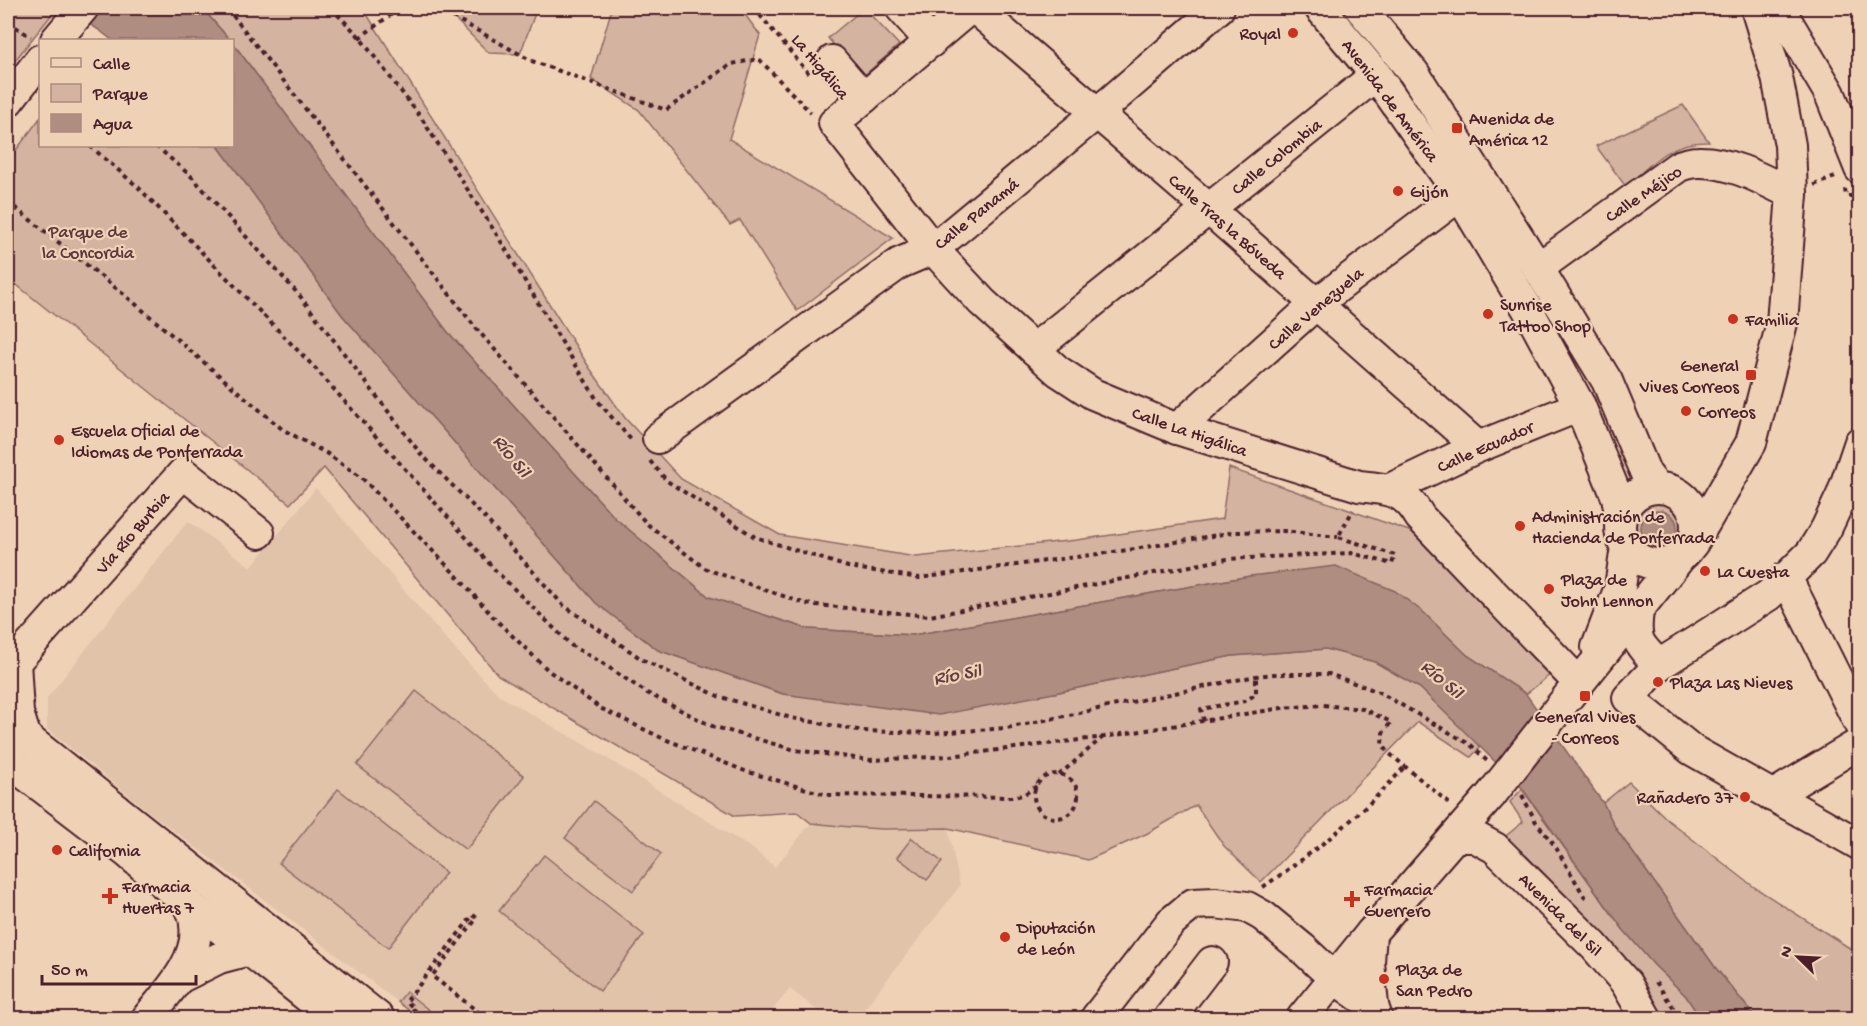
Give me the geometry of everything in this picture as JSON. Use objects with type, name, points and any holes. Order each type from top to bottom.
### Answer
[{"type":"street","points":[[51,39],[83,8]]},
{"type":"street","points":[[901,8],[931,42]]},
{"type":"street","points":[[834,123],[970,8]]},
{"type":"street","name":"Calle Tras la Bóveda","points":[[975,8],[1317,303],[1478,447]]},
{"type":"street","name":"Calle Panamá","points":[[646,446],[900,263],[933,249],[1219,8]]},
{"type":"street","name":"Avenida de América","points":[[1320,8],[1376,75],[1460,195],[1527,308],[1581,406],[1617,497],[1624,533]]},
{"type":"street","name":"Avenida de América","points":[[1360,8],[1414,73],[1521,240],[1607,381],[1646,474],[1670,493]]},
{"type":"street","points":[[1302,1018],[1371,933],[1491,795],[1685,551],[1751,443],[1782,323],[1792,194],[1790,145],[1777,78],[1756,8]]},
{"type":"street","points":[[1779,8],[1830,94],[1850,176]]},
{"type":"street","points":[[13,93],[39,53]]},
{"type":"street","points":[[823,70],[864,98]]},
{"type":"street","name":"Calle Colombia","points":[[1034,349],[1376,75]]},
{"type":"street","name":"Calle La Higálica","points":[[834,123],[933,249],[982,302],[1058,371],[1093,394],[1177,429],[1359,486],[1390,489]]},
{"type":"street","name":"Calle Méjico","points":[[1545,279],[1679,166],[1696,161],[1714,163],[1760,178],[1792,194]]},
{"type":"street","name":"Calle Venezuela","points":[[1177,429],[1317,303],[1460,195]]},
{"type":"street","points":[[1497,257],[1521,240]]},
{"type":"street","points":[[1527,308],[1545,279]]},
{"type":"street","name":"Calle Ecuador","points":[[1390,489],[1478,447],[1581,406]]},
{"type":"street","points":[[1633,693],[1659,665],[1769,596],[1810,553],[1826,529],[1842,495],[1860,442]]},
{"type":"street","points":[[1581,680],[1620,588],[1627,504],[1636,495],[1670,493],[1720,474],[1751,443]]},
{"type":"street","name":"Vía Río Burbia","points":[[23,751],[11,666],[183,473],[259,533]]},
{"type":"street","points":[[1390,489],[1412,503],[1420,517],[1581,680]]},
{"type":"street","points":[[1624,533],[1633,556],[1653,564],[1664,565],[1685,551],[1696,529],[1694,511],[1670,493]]},
{"type":"street","points":[[1786,577],[1860,725]]},
{"type":"street","points":[[1638,611],[1635,633],[1642,648],[1659,665]]},
{"type":"street","points":[[1581,680],[1609,667],[1621,672],[1633,693],[1692,750],[1860,845]]},
{"type":"street","points":[[1772,796],[1860,743]]},
{"type":"street","points":[[23,751],[149,853],[379,1018]]},
{"type":"street","name":"Avenida del Sil","points":[[1462,829],[1495,848],[1594,946],[1626,983],[1646,1018]]},
{"type":"street","points":[[149,853],[190,906],[334,1018]]},
{"type":"street","points":[[1104,1016],[1171,922],[1193,904],[1215,903],[1247,907],[1280,929],[1377,1016]]},
{"type":"street","points":[[147,1018],[179,978],[190,956],[195,925],[190,906]]},
{"type":"street","points":[[1371,933],[1369,962],[1377,1016]]},
{"type":"street","points":[[179,978],[219,958],[249,950]]},
{"type":"street","points":[[1169,1018],[1212,962]]},
{"type":"path","points":[[227,8],[475,327],[647,524],[706,569],[806,604],[930,616],[1227,559],[1352,553],[1392,564],[1395,555],[1338,537],[1284,531],[1235,532],[1128,550],[919,578],[848,567],[755,537],[667,481],[646,446],[597,400],[420,116],[359,38],[331,8]]},
{"type":"path","points":[[359,38],[400,8]]},
{"type":"path","points":[[437,8],[532,61],[666,110],[731,64],[759,59],[822,124],[834,123]]},
{"type":"path","name":"La Higálica","points":[[754,8],[823,70]]},
{"type":"path","points":[[8,22],[39,44]]},
{"type":"path","points":[[91,147],[138,187],[314,367],[496,571],[572,646],[647,693],[712,726],[795,750],[870,760],[950,756],[1104,737],[1282,708],[1323,705],[1363,710],[1391,722],[1383,733],[1382,744],[1462,829]]},
{"type":"path","points":[[157,147],[192,177],[300,296],[420,453],[485,518],[563,605],[643,660],[718,696],[791,718],[863,731],[933,733],[1007,728],[1256,676],[1329,674],[1379,692],[1471,745]]},
{"type":"path","points":[[1792,194],[1850,176],[1846,196],[1860,196]]},
{"type":"path","points":[[8,202],[132,301],[282,429],[326,453],[362,478],[457,576],[495,619],[549,671],[600,708],[662,738],[745,771],[827,795],[1012,797],[1023,795],[1047,776],[1059,775],[1068,777],[1077,789],[1077,803],[1069,814],[1055,818],[1042,813],[1035,800],[1037,786]]},
{"type":"path","points":[[1338,537],[1354,506]]},
{"type":"path","points":[[1204,721],[1201,709],[1245,701],[1256,694],[1256,676]]},
{"type":"path","points":[[1059,775],[1104,737]]},
{"type":"path","points":[[1258,891],[1354,817],[1390,784],[1405,766]]},
{"type":"path","points":[[1536,822],[1555,846],[1584,898],[1591,906]]},
{"type":"path","points":[[412,1012],[415,1008],[406,1002],[473,915],[477,918],[432,976],[486,1018]]},
{"type":"path","points":[[1656,981],[1680,1018]]},
{"type":"shaded area","points":[[316,488],[454,648],[500,696],[597,752],[753,849],[775,867],[811,823],[882,829],[948,828],[960,886],[858,1017],[824,1016],[790,989],[766,1018],[419,1018],[144,808],[47,729],[47,698],[188,521],[251,567]]},
{"type":"green space","points":[[8,8],[57,8],[8,69]]},
{"type":"green space","points":[[202,8],[363,8],[589,367],[625,418],[681,479],[780,535],[916,557],[1077,540],[1222,519],[1229,468],[1429,538],[1551,674],[1526,694],[1467,655],[1423,612],[1250,576],[913,635],[808,629],[709,597],[615,518],[447,331],[234,44],[234,39],[229,39]]},
{"type":"green space","points":[[444,8],[537,8],[520,54],[489,53]]},
{"type":"green space","points":[[612,8],[740,8],[760,35],[729,139],[893,238],[797,311],[740,220],[730,225],[639,110],[591,79]]},
{"type":"green space","points":[[864,8],[899,45],[861,78],[828,38]]},
{"type":"green space","points":[[1683,105],[1709,142],[1683,145],[1672,149],[1653,162],[1626,187],[1596,146]]},
{"type":"green space","name":"Parque de la Concordia","points":[[39,119],[39,147],[219,147],[342,315],[596,603],[658,650],[783,694],[1054,693],[1232,656],[1326,649],[1375,662],[1420,688],[1481,746],[1471,757],[1418,722],[1261,882],[1224,846],[1196,805],[1148,833],[1088,860],[948,828],[882,829],[811,823],[797,812],[735,816],[498,675],[324,468],[290,504],[8,278],[8,161]]},
{"type":"green space","points":[[1659,501],[1669,503],[1678,509],[1684,518],[1686,528],[1684,538],[1678,547],[1669,553],[1659,555],[1649,553],[1640,547],[1634,538],[1632,528],[1634,518],[1640,509],[1649,503]]},
{"type":"green space","points":[[416,691],[524,776],[466,850],[357,765]]},
{"type":"green space","points":[[1629,782],[1669,821],[1754,887],[1859,954],[1859,1018],[1756,1018],[1715,967],[1616,829],[1603,803]]},
{"type":"green space","points":[[338,789],[446,873],[388,948],[279,863]]},
{"type":"green space","points":[[1522,789],[1622,928],[1654,965],[1686,996],[1700,1018],[1662,1018],[1647,994],[1502,839],[1523,822],[1510,802]]},
{"type":"green space","points":[[594,801],[661,854],[633,891],[565,838]]},
{"type":"green space","points":[[912,838],[942,862],[927,880],[897,857]]},
{"type":"green space","points":[[544,855],[644,935],[600,991],[499,911]]},
{"type":"green space","points":[[406,992],[439,1018],[419,1018],[398,1002]]},
{"type":"water","points":[[64,8],[202,8],[229,39],[111,39]]},
{"type":"water","name":"Río Sil","points":[[234,44],[447,331],[615,518],[709,597],[808,629],[913,635],[1250,576],[1336,566],[1395,591],[1423,612],[1467,655],[1526,694],[1603,803],[1616,829],[1715,967],[1756,1018],[1700,1018],[1686,996],[1654,965],[1622,928],[1522,788],[1420,688],[1375,662],[1326,649],[1232,656],[939,715],[783,694],[658,650],[596,603],[342,315],[219,147],[234,147]]},
{"type":"water","points":[[1659,510],[1672,515],[1677,528],[1672,541],[1659,546],[1646,541],[1641,528],[1646,515]]},
{"type":"place","name":"Royal","points":[[1293,33]]},
{"type":"place","name":"Avenida de América 12","points":[[1457,128]]},
{"type":"place","name":"Gijón","points":[[1398,191]]},
{"type":"place","name":"Sunrise Tattoo Shop","points":[[1488,314]]},
{"type":"place","name":"Familia","points":[[1733,319]]},
{"type":"place","name":"General Vives Correos","points":[[1751,375]]},
{"type":"place","name":"Correos","points":[[1686,411]]},
{"type":"place","name":"Escuela Oficial de Idiomas de Ponferrada","points":[[59,440]]},
{"type":"place","name":"Administración de Hacienda de Ponferrada","points":[[1520,526]]},
{"type":"place","name":"La Cuesta","points":[[1705,571]]},
{"type":"place","name":"Plaza de John Lennon","points":[[1549,589]]},
{"type":"place","name":"Plaza Las Nieves","points":[[1658,682]]},
{"type":"place","name":"General Vives - Correos","points":[[1585,696]]},
{"type":"place","name":"Rañadero 37","points":[[1745,797]]},
{"type":"place","name":"California","points":[[57,850]]},
{"type":"place","name":"Farmacia Huertas 7","points":[[110,896]]},
{"type":"place","name":"Farmacia Guerrero","points":[[1352,899]]},
{"type":"place","name":"Diputación de León","points":[[1005,937]]},
{"type":"place","name":"Plaza de San Pedro","points":[[1384,979]]}]
